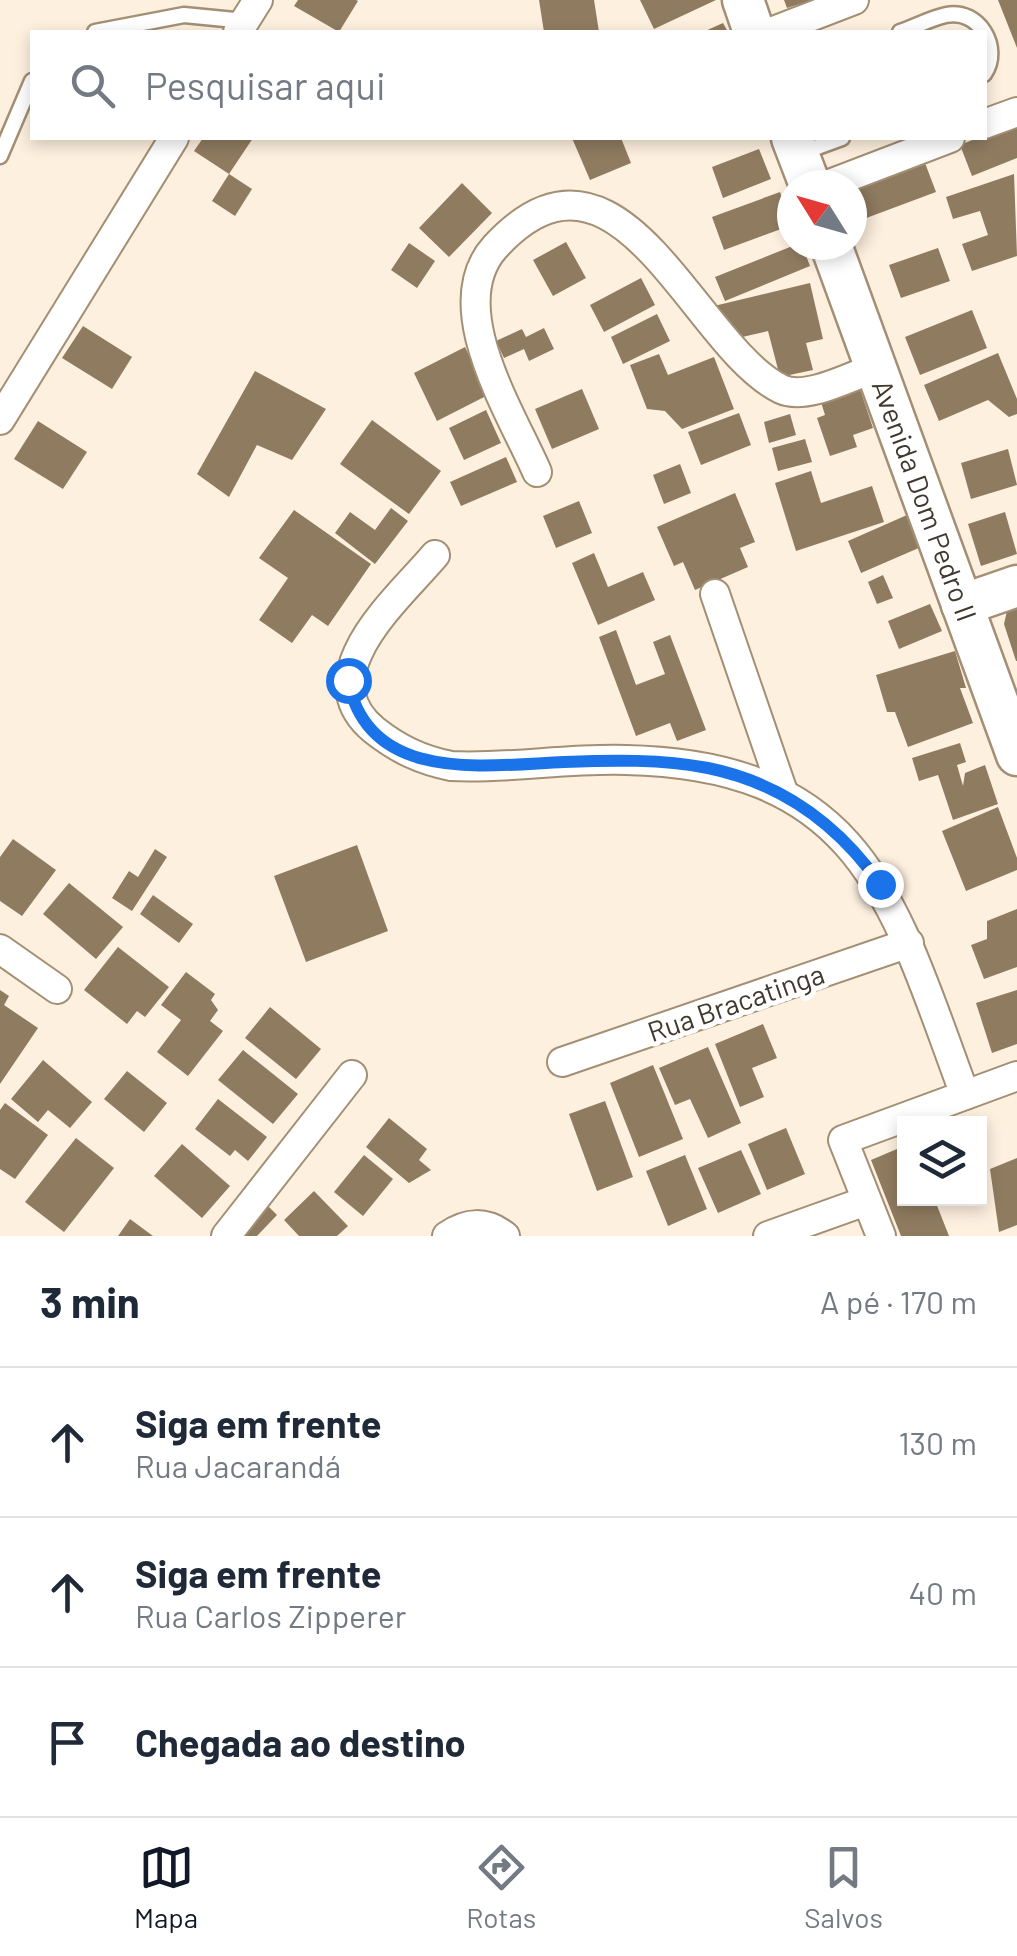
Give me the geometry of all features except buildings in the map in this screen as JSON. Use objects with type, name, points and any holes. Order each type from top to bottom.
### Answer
[{"type":"main road","points":[[742,0],[753,30]]},
{"type":"main road","name":"Avenida Dom Pedro II","points":[[836,260],[1017,755]]},
{"type":"main road","points":[[962,605],[1017,586]]},
{"type":"street","points":[[775,30],[854,0]]},
{"type":"street","points":[[987,123],[1017,112]]},
{"type":"street","points":[[0,420],[173,140]]},
{"type":"street","points":[[866,170],[945,140]]},
{"type":"street","points":[[537,472],[478,334],[472,306],[476,282],[495,248],[526,220],[546,211],[595,210],[620,222],[662,260],[746,360],[786,391],[803,392],[876,368]]},
{"type":"street","points":[[436,555],[365,638],[348,680],[353,704],[367,724],[394,745],[424,760],[451,766],[659,761],[709,768],[783,792],[814,813],[866,864],[909,943],[965,1095]]},
{"type":"street","points":[[715,594],[783,792]]},
{"type":"street","name":"Rua Bracatinga","points":[[562,1062],[909,943]]},
{"type":"street","points":[[0,949],[57,989]]},
{"type":"street","points":[[226,1236],[352,1075]]},
{"type":"street","points":[[881,1236],[843,1140],[1017,1076]]},
{"type":"street","points":[[768,1236],[866,1201]]},
{"type":"street","points":[[447,1236],[476,1224],[491,1225],[505,1236]]},
{"type":"lane","points":[[906,30],[950,14],[974,20],[982,30]]},
{"type":"lane","points":[[106,30],[184,15],[247,18]]},
{"type":"lane","points":[[987,35],[991,64],[987,70]]},
{"type":"lane","points":[[0,156],[30,86]]},
{"type":"lane","points":[[800,159],[838,140]]},
{"type":"route","points":[[348,680],[353,704],[367,724],[394,745],[424,760],[482,768],[659,761],[709,768],[783,792],[844,840],[880,884]]}]
